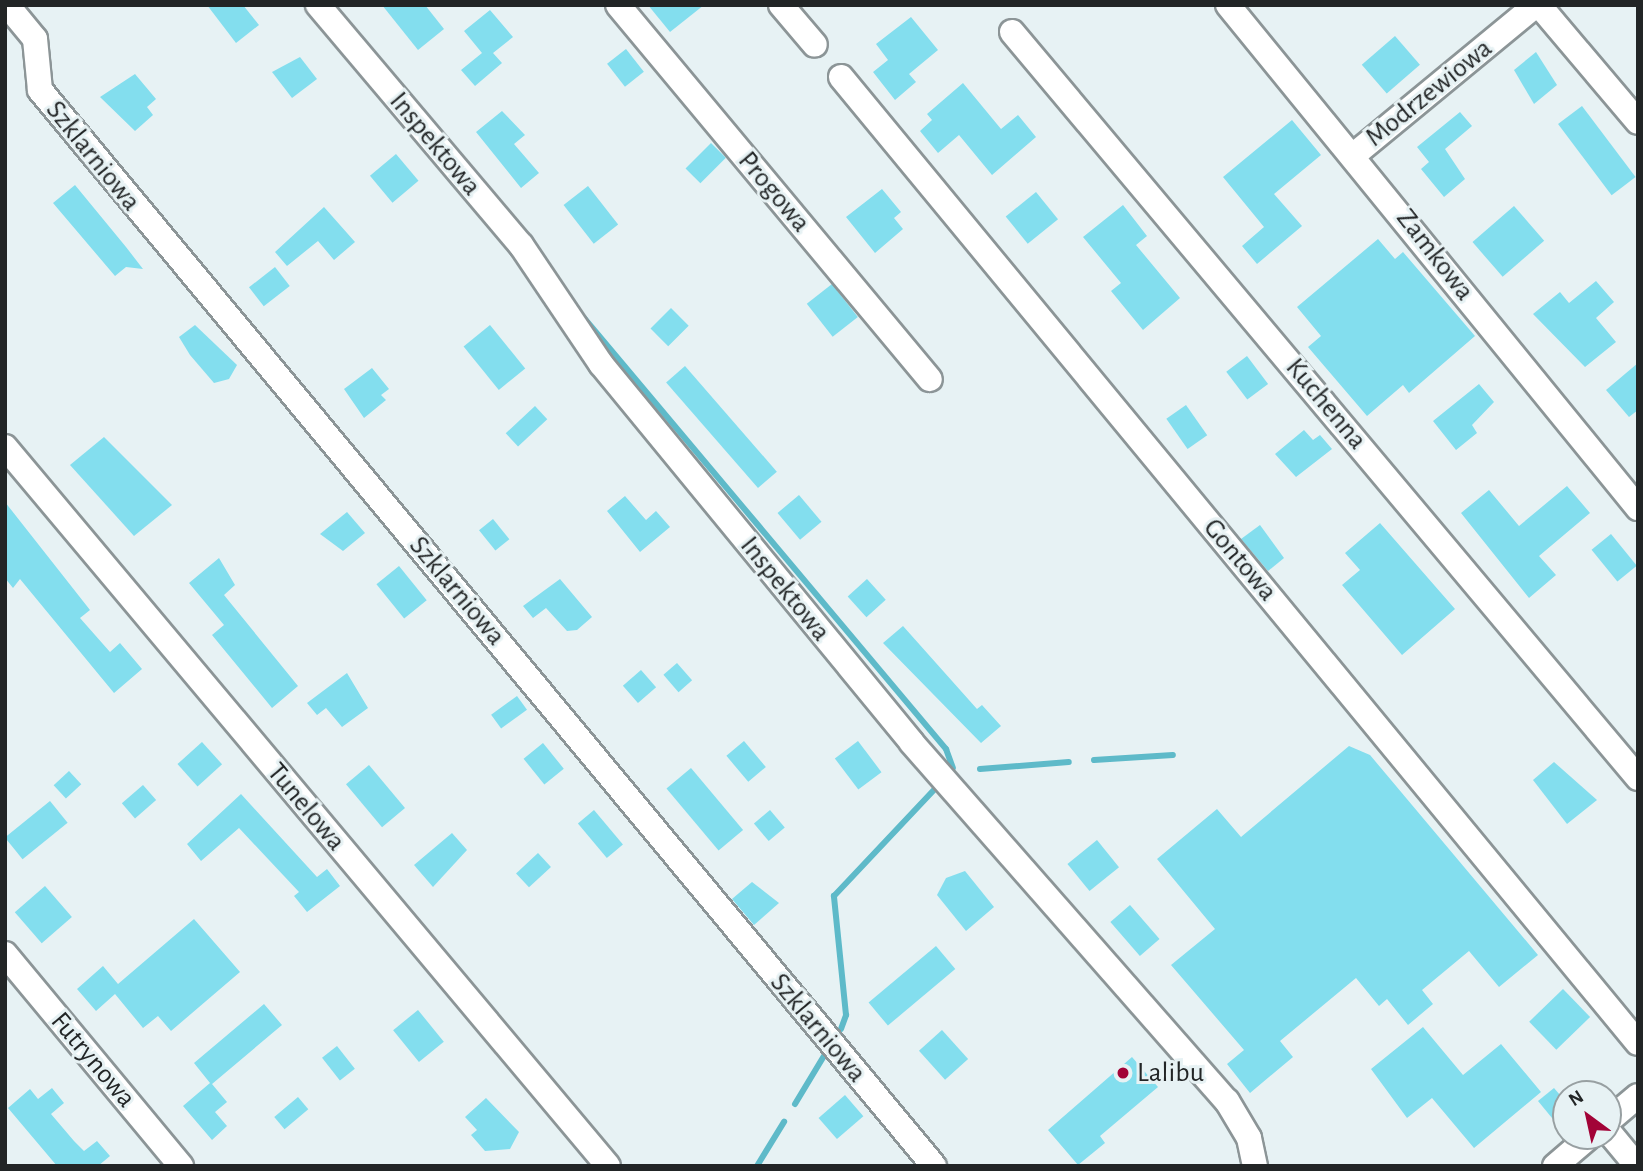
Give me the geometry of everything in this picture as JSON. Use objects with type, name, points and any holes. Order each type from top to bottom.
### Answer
[{"type":"street","name":"Szklarniowa","points":[[7,5],[35,39],[40,90],[57,112],[934,1166]]},
{"type":"street","name":"Inspektowa","points":[[318,5],[521,245],[601,364],[912,743],[1227,1101],[1249,1138],[1255,1166]]},
{"type":"street","name":"Progowa","points":[[618,5],[930,379]]},
{"type":"street","points":[[781,5],[815,45]]},
{"type":"street","name":"Zamkowa","points":[[1228,5],[1355,154],[1638,508]]},
{"type":"street","points":[[1537,5],[1638,122]]},
{"type":"street","name":"Modrzewiowa","points":[[1355,154],[1537,5]]},
{"type":"street","name":"Kuchenna","points":[[1012,32],[1638,778]]},
{"type":"street","name":"Gontowa","points":[[842,77],[1638,1043]]},
{"type":"street","name":"Tunelowa","points":[[5,447],[608,1166]]},
{"type":"street","name":"Futrynowa","points":[[5,954],[181,1166]]},
{"type":"street","points":[[1622,1109],[1638,1096]]},
{"type":"street","points":[[1622,1148],[1637,1166]]},
{"type":"street","points":[[1555,1166],[1574,1150]]},
{"type":"building","points":[[207,5],[243,5],[259,25],[236,43]]},
{"type":"building","points":[[382,5],[425,5],[444,29],[418,50]]},
{"type":"building","points":[[648,5],[704,5],[670,32]]},
{"type":"building","points":[[490,10],[513,37],[493,53],[502,63],[475,86],[461,70],[482,53],[464,31]]},
{"type":"building","points":[[911,17],[938,50],[909,74],[916,82],[895,100],[873,72],[888,60],[876,44]]},
{"type":"building","points":[[1395,36],[1420,65],[1387,94],[1362,65]]},
{"type":"building","points":[[626,49],[644,72],[625,87],[607,64]]},
{"type":"building","points":[[1536,52],[1557,85],[1534,104],[1514,70]]},
{"type":"building","points":[[300,57],[317,79],[292,98],[272,72]]},
{"type":"building","points":[[135,74],[156,99],[147,107],[153,115],[135,131],[100,97]]},
{"type":"building","points":[[963,83],[1001,129],[1018,115],[1036,137],[992,175],[959,135],[938,153],[920,131],[932,120],[927,114]]},
{"type":"building","points":[[1582,106],[1636,177],[1612,195],[1558,124]]},
{"type":"building","points":[[502,111],[525,135],[514,144],[539,173],[521,188],[476,132]]},
{"type":"building","points":[[1460,112],[1472,126],[1445,149],[1465,179],[1444,197],[1421,169],[1429,162],[1417,147]]},
{"type":"building","points":[[1292,120],[1321,155],[1274,194],[1302,226],[1257,264],[1242,246],[1264,227],[1223,177]]},
{"type":"building","points":[[711,143],[726,158],[700,183],[686,168]]},
{"type":"building","points":[[396,154],[418,181],[392,203],[370,176]]},
{"type":"building","points":[[75,185],[143,269],[126,267],[115,276],[53,203]]},
{"type":"building","points":[[588,186],[618,225],[594,244],[564,205]]},
{"type":"building","points":[[882,189],[901,212],[894,218],[903,229],[875,253],[846,217]]},
{"type":"building","points":[[1036,192],[1058,219],[1028,244],[1006,217]]},
{"type":"building","points":[[1123,205],[1147,236],[1136,245],[1180,298],[1143,330],[1111,291],[1121,283],[1083,237]]},
{"type":"building","points":[[1514,206],[1544,241],[1503,277],[1472,242]]},
{"type":"building","points":[[324,207],[355,242],[334,260],[318,241],[287,266],[275,252]]},
{"type":"building","points":[[1378,239],[1395,259],[1403,252],[1475,336],[1409,393],[1403,385],[1367,416],[1308,347],[1321,336],[1297,307]]},
{"type":"building","points":[[275,267],[290,286],[264,306],[249,287]]},
{"type":"building","points":[[1596,281],[1614,302],[1596,318],[1616,342],[1585,367],[1533,314],[1560,292],[1569,303]]},
{"type":"building","points":[[832,284],[858,317],[833,337],[807,304]]},
{"type":"building","points":[[671,308],[689,326],[668,346],[650,329]]},
{"type":"building","points":[[195,325],[237,365],[229,379],[214,383],[190,355],[179,337]]},
{"type":"building","points":[[490,325],[525,369],[499,390],[464,346]]},
{"type":"building","points":[[1247,356],[1268,384],[1247,400],[1226,372]]},
{"type":"building","points":[[1638,363],[1638,410],[1629,417],[1606,390]]},
{"type":"building","points":[[685,366],[777,472],[758,488],[666,382]]},
{"type":"building","points":[[372,368],[389,389],[381,395],[386,400],[364,418],[344,389]]},
{"type":"building","points":[[1479,384],[1494,402],[1472,425],[1477,433],[1456,450],[1433,421]]},
{"type":"building","points":[[1186,405],[1207,435],[1188,449],[1166,419]]},
{"type":"building","points":[[535,406],[547,419],[518,446],[506,433]]},
{"type":"building","points":[[1304,430],[1313,440],[1320,435],[1332,449],[1296,477],[1275,454]]},
{"type":"building","points":[[104,437],[172,505],[134,536],[70,465]]},
{"type":"building","points":[[1567,486],[1590,513],[1539,556],[1556,575],[1529,598],[1461,513],[1489,490],[1519,526]]},
{"type":"building","points":[[799,495],[821,522],[800,540],[778,513]]},
{"type":"building","points":[[625,496],[646,520],[656,511],[670,527],[640,552],[607,511]]},
{"type":"building","points":[[5,502],[90,610],[80,618],[110,652],[120,643],[142,669],[114,693],[20,579],[13,588],[5,578]]},
{"type":"building","points":[[347,512],[365,533],[343,551],[320,534]]},
{"type":"building","points":[[493,519],[509,539],[495,551],[479,530]]},
{"type":"building","points":[[1380,523],[1455,609],[1402,655],[1342,585],[1360,570],[1345,553]]},
{"type":"building","points":[[1260,525],[1284,558],[1268,571],[1241,539]]},
{"type":"building","points":[[1611,534],[1637,566],[1617,582],[1592,550]]},
{"type":"building","points":[[219,558],[235,585],[224,595],[298,686],[272,708],[212,635],[224,625],[189,583]]},
{"type":"building","points":[[399,566],[427,600],[404,618],[376,584]]},
{"type":"building","points":[[560,579],[592,617],[577,630],[567,631],[546,608],[533,618],[523,606]]},
{"type":"building","points":[[867,579],[886,600],[866,617],[848,596]]},
{"type":"building","points":[[903,626],[977,709],[982,705],[1001,726],[981,743],[883,643]]},
{"type":"building","points":[[677,663],[692,680],[679,692],[663,675]]},
{"type":"building","points":[[641,670],[656,687],[638,703],[623,686]]},
{"type":"building","points":[[347,673],[368,708],[342,727],[326,708],[317,715],[307,703]]},
{"type":"building","points":[[517,696],[527,710],[501,729],[491,715]]},
{"type":"building","points":[[744,741],[766,767],[748,782],[726,756]]},
{"type":"building","points":[[858,741],[881,772],[858,790],[835,758]]},
{"type":"building","points":[[202,742],[222,764],[198,786],[177,764]]},
{"type":"building","points":[[543,743],[564,769],[544,784],[524,759]]},
{"type":"building","points":[[1349,746],[1370,755],[1538,955],[1499,987],[1469,951],[1422,990],[1433,1004],[1408,1025],[1387,999],[1379,1006],[1356,978],[1280,1041],[1293,1057],[1250,1093],[1227,1064],[1244,1050],[1171,965],[1215,929],[1157,859],[1217,809],[1241,837]]},
{"type":"building","points":[[1554,762],[1597,800],[1567,824],[1533,780]]},
{"type":"building","points":[[369,765],[405,808],[382,827],[346,784]]},
{"type":"building","points":[[691,768],[743,830],[719,851],[666,789]]},
{"type":"building","points":[[69,771],[81,784],[66,798],[54,785]]},
{"type":"building","points":[[143,785],[156,800],[135,818],[122,803]]},
{"type":"building","points":[[241,794],[317,877],[327,869],[340,886],[307,912],[294,896],[299,892],[239,828],[201,861],[187,844]]},
{"type":"building","points":[[50,801],[68,823],[23,859],[5,837]]},
{"type":"building","points":[[594,810],[623,844],[607,858],[578,823]]},
{"type":"building","points":[[770,810],[785,828],[769,841],[754,823]]},
{"type":"building","points":[[452,833],[467,850],[433,887],[414,865]]},
{"type":"building","points":[[1097,840],[1119,867],[1089,891],[1067,864]]},
{"type":"building","points":[[538,853],[551,867],[529,887],[516,873]]},
{"type":"building","points":[[965,871],[994,907],[966,931],[937,895],[946,878]]},
{"type":"building","points":[[752,882],[779,903],[754,925],[732,899]]},
{"type":"building","points":[[45,886],[72,917],[42,943],[15,912]]},
{"type":"building","points":[[1130,905],[1160,939],[1140,956],[1110,922]]},
{"type":"building","points":[[194,919],[240,972],[171,1031],[158,1016],[143,1028],[115,994],[96,1011],[77,989],[103,966],[118,984]]},
{"type":"building","points":[[936,946],[955,969],[888,1026],[869,1003]]},
{"type":"building","points":[[1563,989],[1590,1017],[1556,1050],[1529,1022]]},
{"type":"building","points":[[264,1004],[282,1025],[212,1084],[227,1102],[215,1112],[227,1126],[212,1140],[183,1106],[210,1083],[194,1063]]},
{"type":"building","points":[[418,1010],[444,1042],[419,1062],[393,1030]]},
{"type":"building","points":[[1423,1027],[1463,1075],[1501,1044],[1541,1092],[1474,1148],[1432,1098],[1407,1118],[1371,1069]]},
{"type":"building","points":[[942,1030],[968,1059],[945,1080],[919,1051]]},
{"type":"building","points":[[337,1046],[355,1069],[340,1081],[322,1058]]},
{"type":"building","points":[[1132,1057],[1158,1087],[1100,1136],[1105,1143],[1078,1165],[1048,1130]]},
{"type":"building","points":[[52,1088],[64,1103],[51,1114],[74,1141],[84,1151],[97,1141],[110,1156],[98,1166],[57,1166],[8,1108],[30,1089],[38,1099]]},
{"type":"building","points":[[1552,1090],[1552,1118],[1538,1101]]},
{"type":"building","points":[[845,1095],[863,1116],[837,1139],[819,1118]]},
{"type":"building","points":[[298,1097],[308,1109],[285,1129],[274,1117]]},
{"type":"building","points":[[486,1098],[519,1132],[510,1149],[485,1151],[471,1135],[477,1130],[465,1117]]},
{"type":"waterway","points":[[584,318],[946,749],[953,768]]},
{"type":"waterway","points":[[1094,760],[1173,755]]},
{"type":"waterway","points":[[980,769],[1069,762]]},
{"type":"waterway","points":[[841,1029],[846,1015],[834,896],[935,789]]},
{"type":"waterway","points":[[795,1104],[824,1056]]},
{"type":"waterway","points":[[757,1166],[784,1122]]},
{"type":"place","name":"Lalibu","points":[[1123,1073]]}]
